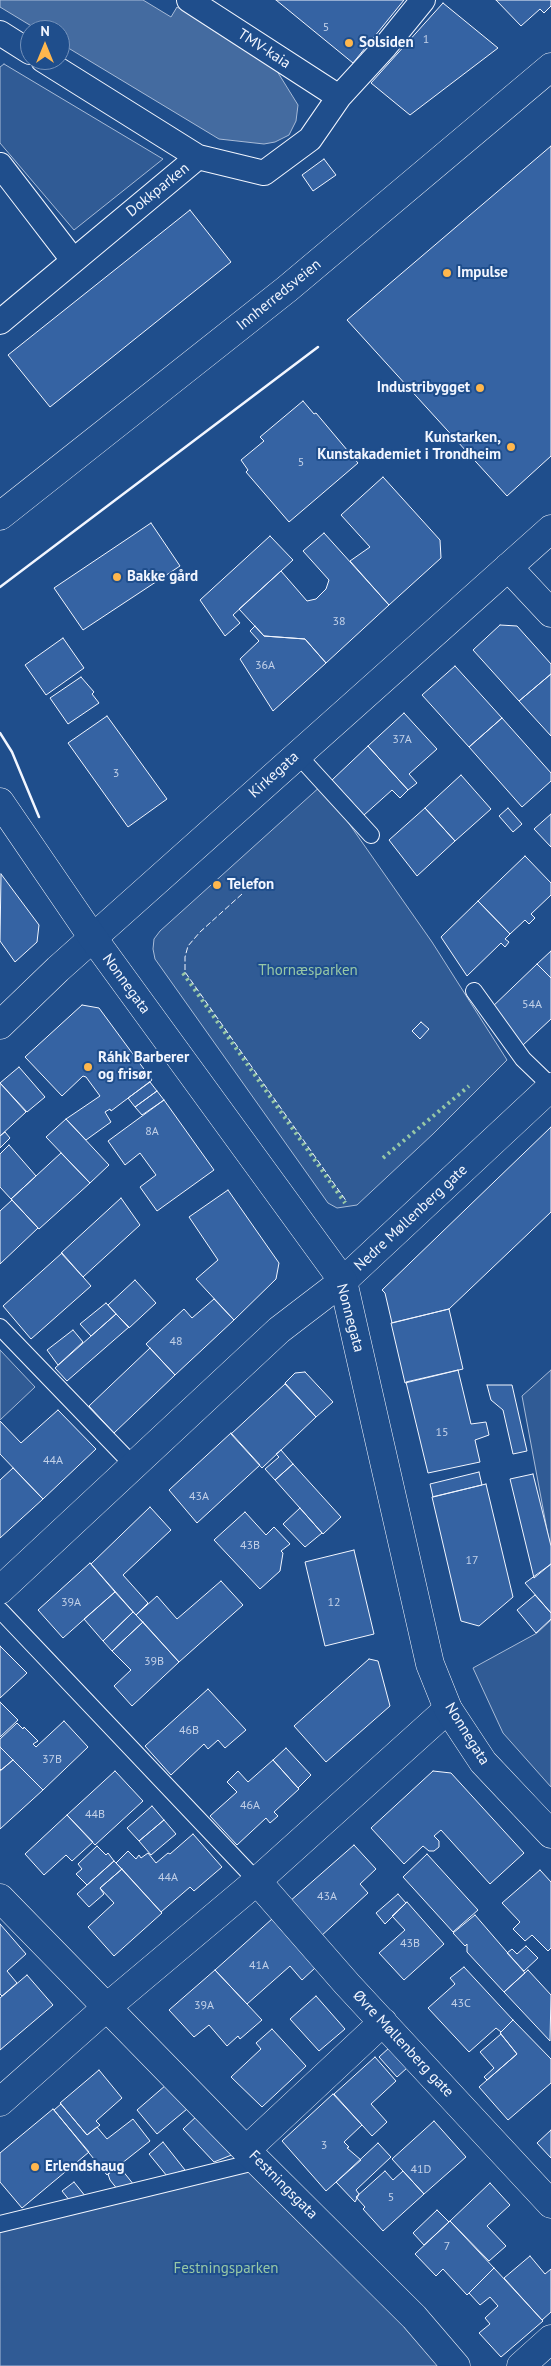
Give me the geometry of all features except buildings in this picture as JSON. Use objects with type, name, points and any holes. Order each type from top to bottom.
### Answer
[{"type":"street","name":"TMV-kaia","points":[[190,0],[339,97]]},
{"type":"street","name":"Dokkparken","points":[[0,322],[198,157],[264,173],[310,139],[339,97],[384,48],[423,0]]},
{"type":"street","points":[[0,33],[20,46]]},
{"type":"street","name":"Innherredsveien","points":[[0,516],[288,289],[551,67]]},
{"type":"street","points":[[59,70],[198,157]]},
{"type":"street","points":[[0,165],[73,260]]},
{"type":"street","name":"Kirkegata","points":[[0,1025],[92,938],[551,529]]},
{"type":"street","points":[[508,567],[551,613]]},
{"type":"street","name":"Nonnegata","points":[[0,802],[92,938],[343,1281],[430,1664],[448,1709],[483,1762],[551,1834]]},
{"type":"street","name":"Nedre Møllenberg gate","points":[[0,1590],[279,1330],[343,1281],[551,1087]]},
{"type":"street","points":[[0,2102],[107,2007],[257,1881],[448,1709]]},
{"type":"street","name":"Øvre Møllenberg gate","points":[[257,1881],[383,2022],[551,2204]]},
{"type":"street","points":[[0,1898],[107,2007]]},
{"type":"street","name":"Festningsgata","points":[[107,2007],[414,2317],[456,2366]]},
{"type":"street","points":[[253,2155],[383,2022]]},
{"type":"street","points":[[521,2366],[551,2339]]},
{"type":"lane","points":[[298,754],[371,835]]},
{"type":"lane","points":[[474,991],[522,1059],[551,1087]]},
{"type":"lane","points":[[0,1327],[134,1466]]},
{"type":"lane","points":[[0,1610],[257,1881]]},
{"type":"lane","points":[[0,2224],[253,2155]]},
{"type":"shaded area","points":[[0,0],[143,0],[171,17],[177,7],[272,63],[298,105],[296,121],[289,135],[275,142],[264,144],[219,139],[70,49],[70,20],[21,20],[0,7]]},
{"type":"shaded area","points":[[4,64],[163,159],[74,230],[0,143],[0,67]]},
{"type":"shaded area","name":"Thornæsparken","points":[[322,785],[432,942],[507,1060],[433,1134],[357,1205],[337,1208],[328,1203],[155,959],[153,949],[154,939],[160,931]]},
{"type":"shaded area","points":[[0,1350],[35,1387],[0,1420]]},
{"type":"shaded area","points":[[551,1370],[551,1551],[522,1396]]},
{"type":"shaded area","points":[[551,1620],[551,1787],[503,1733],[473,1668],[537,1633]]},
{"type":"shaded area","name":"Festningsparken","points":[[259,2161],[455,2366],[0,2366],[0,2224]]},
{"type":"hedge","points":[[183,973],[345,1203]]},
{"type":"hedge","points":[[383,1158],[469,1086]]},
{"type":"fence","points":[[242,894],[200,932],[188,946],[185,957],[185,972],[347,1202]]},
{"type":"wall","points":[[0,587],[318,347]]},
{"type":"wall","points":[[0,733],[12,752],[39,817]]},
{"type":"place","name":"Solsiden","points":[[349,43]]},
{"type":"place","name":"Impulse","points":[[447,273]]},
{"type":"place","name":"Industribygget","points":[[480,388]]},
{"type":"place","name":"Kunstarken, Kunstakademiet i Trondheim","points":[[511,447]]},
{"type":"place","name":"Bakke gård","points":[[117,577]]},
{"type":"place","name":"Telefon","points":[[217,885]]},
{"type":"place","name":"Ráhk Barberer og frisør","points":[[88,1067]]},
{"type":"place","name":"Erlendshaug","points":[[35,2167]]}]
